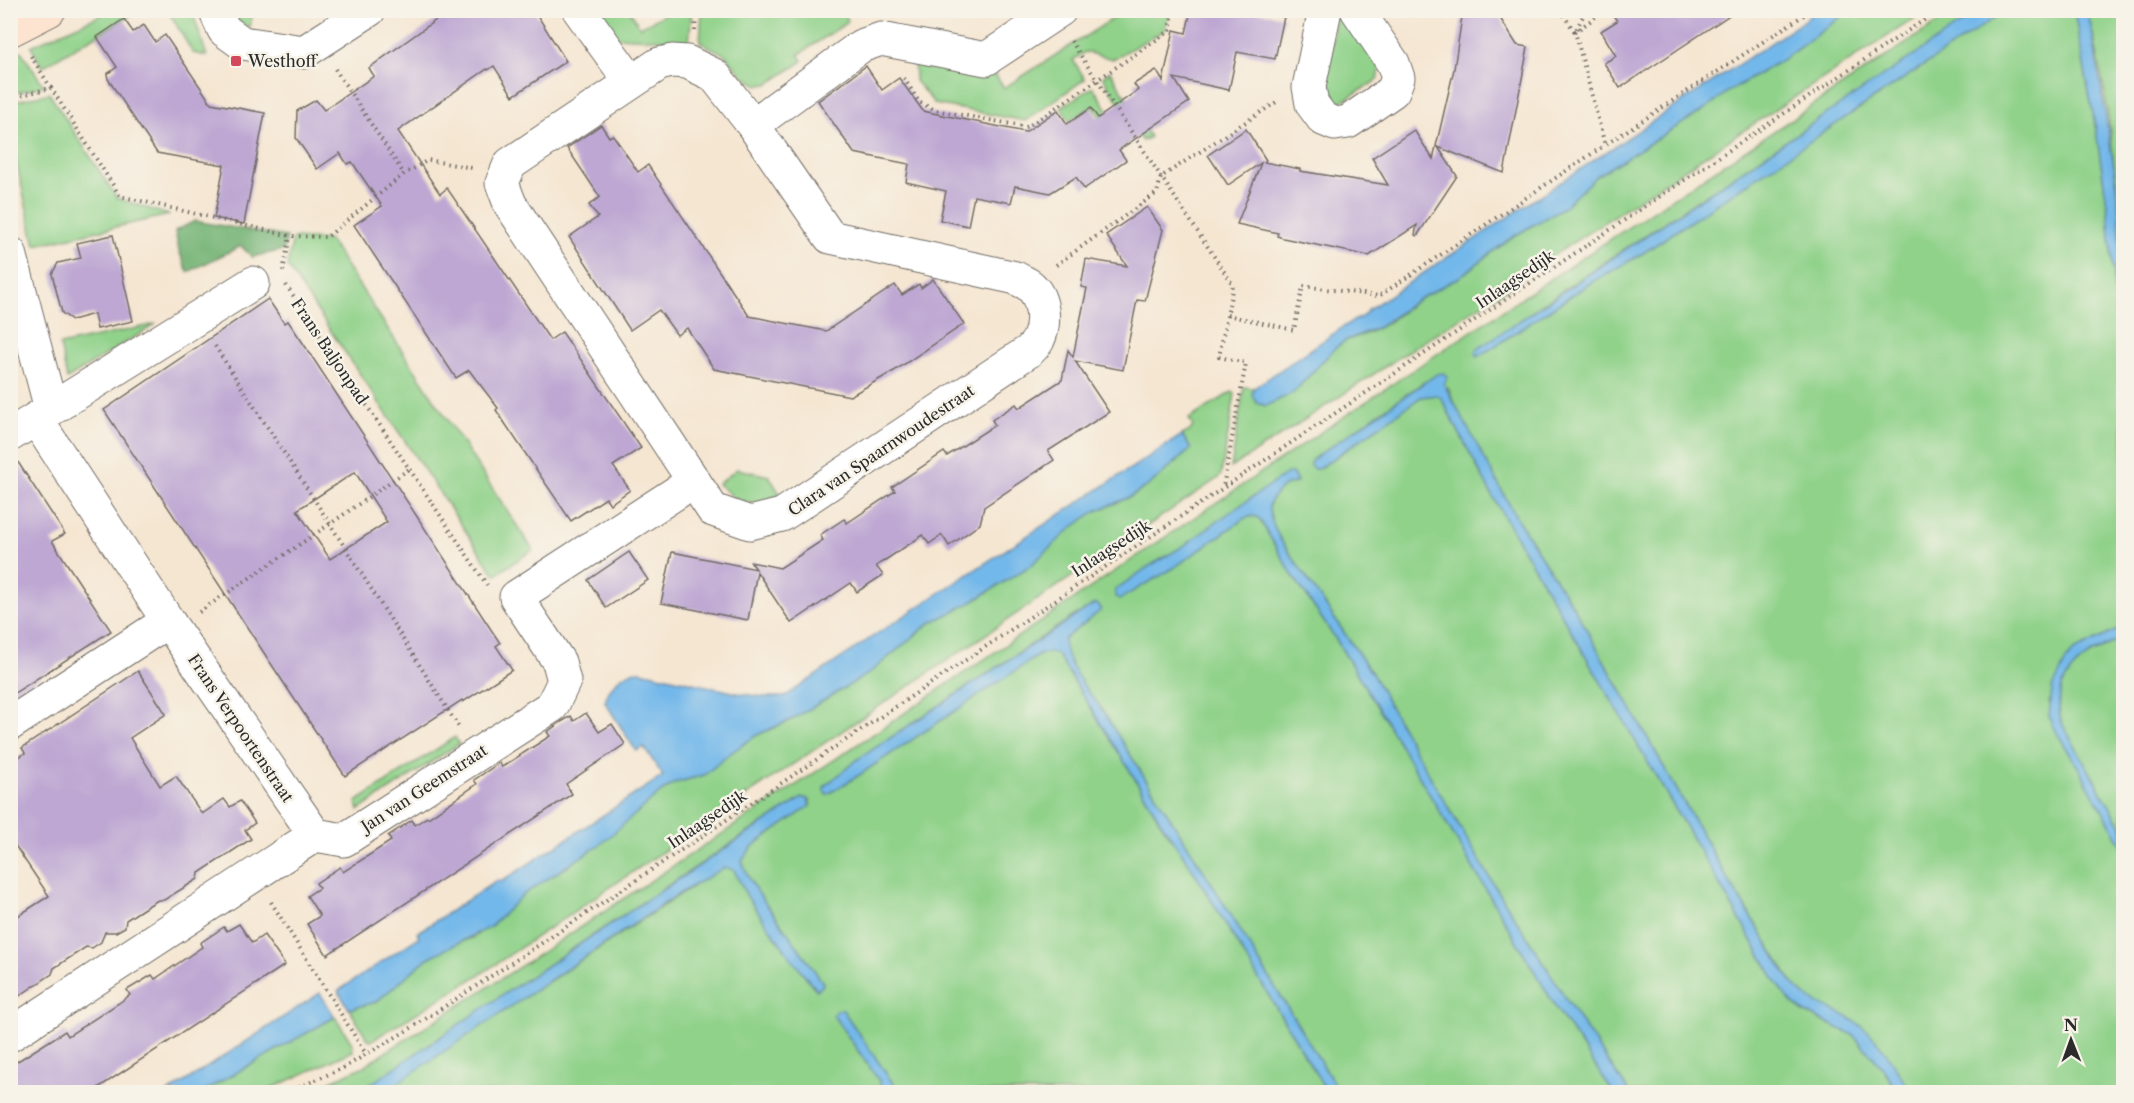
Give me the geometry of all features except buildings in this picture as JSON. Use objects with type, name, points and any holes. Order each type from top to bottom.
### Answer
[{"type":"street","points":[[10,30],[49,10]]},
{"type":"street","points":[[215,10],[224,30],[242,43],[304,52],[369,10]]},
{"type":"street","points":[[579,10],[631,82]]},
{"type":"street","points":[[1325,10],[1309,87],[1312,104],[1323,118],[1335,124],[1348,122],[1393,91],[1398,78],[1393,63],[1357,10]]},
{"type":"street","points":[[753,125],[861,46],[879,40],[898,41],[986,59],[1057,13]]},
{"type":"street","points":[[505,174],[510,164],[659,64],[672,61],[687,62],[714,75],[753,125],[830,237],[1016,278],[1029,285]]},
{"type":"street","name":"Clara van Spaarnwoudestraat","points":[[505,174],[502,183],[510,204],[713,510],[750,523],[782,515],[1029,351],[1038,340],[1043,316],[1041,304],[1029,285]]},
{"type":"street","points":[[10,253],[33,421],[171,625],[10,724]]},
{"type":"street","points":[[33,421],[197,318],[267,283]]},
{"type":"street","points":[[516,597],[694,482]]},
{"type":"street","name":"Jan van Geemstraat","points":[[315,835],[344,840],[552,706],[564,681],[559,662],[516,597]]},
{"type":"street","name":"Frans Verpoortenstraat","points":[[171,625],[315,835]]},
{"type":"street","points":[[10,1035],[315,835]]},
{"type":"path","points":[[879,40],[919,102],[935,110],[1027,127],[1170,31],[1173,10]]},
{"type":"path","points":[[1560,10],[1575,32],[1605,145]]},
{"type":"path","points":[[1575,32],[1583,16],[1582,10]]},
{"type":"path","points":[[1575,32],[1605,10]]},
{"type":"path","points":[[1227,315],[1294,330],[1303,286],[1378,296],[1807,13],[1808,10]]},
{"type":"path","name":"Inlaagsedijk","points":[[288,1092],[343,1068],[413,1027],[536,947],[1939,10]]},
{"type":"path","points":[[1057,13],[1096,79],[1233,285],[1219,357],[1246,363],[1222,489]]},
{"type":"path","points":[[318,44],[404,174]]},
{"type":"path","points":[[1029,285],[1157,193],[1161,177],[1279,100],[1309,87]]},
{"type":"path","points":[[10,98],[51,88],[120,196],[290,236],[327,237],[404,174],[428,160],[505,174]]},
{"type":"path","points":[[267,283],[290,236]]},
{"type":"path","name":"Frans Baljonpad","points":[[267,283],[285,283],[495,595],[516,597]]},
{"type":"path","points":[[197,318],[476,755]]},
{"type":"path","points":[[171,625],[330,524],[409,469]]},
{"type":"path","points":[[254,876],[366,1054]]},
{"type":"green space","points":[[110,11],[138,11],[42,67],[31,46]]},
{"type":"green space","points":[[168,11],[192,11],[207,56],[193,53]]},
{"type":"green space","points":[[229,11],[253,11],[250,27],[238,22]]},
{"type":"green space","points":[[596,11],[630,11],[640,27],[671,11],[692,11],[689,41],[616,37]]},
{"type":"green space","points":[[702,11],[845,11],[848,22],[798,55],[803,61],[768,84],[758,85],[744,77],[724,54],[700,42]]},
{"type":"green space","points":[[1125,11],[1169,11],[1165,30],[1113,59],[1085,52],[1073,60],[1085,79],[1025,121],[935,104],[915,81],[914,56],[996,76],[1004,88]]},
{"type":"green space","points":[[1337,11],[1345,11],[1381,65],[1378,80],[1339,103],[1330,100],[1324,94]]},
{"type":"green space","points":[[1849,11],[1926,11],[1560,251],[1513,285],[1231,468],[1244,387],[1254,388],[1252,395],[1257,403],[1266,406],[1293,393],[1336,347],[1389,322],[1417,300],[1458,278],[1511,238],[1564,207],[1596,176],[1782,60]]},
{"type":"green space","points":[[1955,11],[1981,11],[1563,290],[1475,352],[1477,356],[1492,348],[1587,285],[1643,253],[2005,11],[2074,11],[2108,211],[2123,402],[2124,627],[2076,650],[2049,702],[2078,767],[2123,847],[2123,1092],[1911,1092],[1885,1053],[1849,1019],[1806,998],[1796,989],[1724,873],[1577,613],[1519,522],[1461,417],[1448,388],[1424,382],[1317,456],[1311,461],[1314,468],[1319,469],[1421,397],[1437,395],[1441,398],[1495,501],[1777,983],[1792,1003],[1805,1013],[1853,1035],[1882,1067],[1898,1092],[1629,1092],[1581,1022],[1494,885],[1371,672],[1280,539],[1270,518],[1269,506],[1271,500],[1283,487],[1297,482],[1293,474],[1251,498],[1186,545],[1116,590],[1126,595],[1172,569],[1245,518],[1253,516],[1259,518],[1293,576],[1335,638],[1383,716],[1558,1011],[1613,1092],[1339,1092],[1212,884],[1071,665],[1064,639],[1101,608],[1097,604],[1074,616],[896,734],[825,786],[825,793],[828,794],[856,777],[1039,655],[1048,652],[1057,654],[1164,828],[1190,865],[1327,1092],[899,1092],[842,1009],[833,1015],[880,1082],[881,1092],[384,1092],[714,872],[725,867],[734,870],[748,898],[817,990],[823,983],[755,888],[742,860],[754,845],[810,806],[810,801],[805,798],[752,830],[359,1092],[307,1092],[364,1066],[535,957],[878,731],[1416,368]]},
{"type":"green space","points":[[2087,11],[2123,11],[2123,295],[2116,188],[2108,116],[2096,45]]},
{"type":"green space","points":[[21,51],[44,86],[11,94],[11,58]]},
{"type":"green space","points":[[1110,71],[1150,137],[1142,141],[1103,77]]},
{"type":"green space","points":[[1093,87],[1130,143],[1121,148],[1093,106],[1069,121],[1061,107]]},
{"type":"green space","points":[[49,93],[117,198],[169,215],[35,245],[11,139],[11,102]]},
{"type":"green space","points":[[195,221],[287,237],[284,250],[252,257],[241,246],[188,272],[179,251],[175,231]]},
{"type":"green space","points":[[293,238],[329,240],[533,550],[495,575],[287,266]]},
{"type":"green space","points":[[156,324],[67,379],[60,345]]},
{"type":"green space","points":[[1232,392],[1235,394],[1221,475],[1217,479],[487,970],[371,1041],[367,1038],[349,1009],[376,1002],[428,958],[474,937],[524,894],[567,867],[661,792],[675,783],[704,775],[757,735],[791,720],[868,674],[930,623],[970,603],[1030,566],[1072,527],[1096,511],[1130,497],[1148,486],[1191,449],[1182,435],[1190,431],[1193,426],[1189,419]]},
{"type":"green space","points":[[737,469],[769,476],[780,494],[761,503],[738,501],[718,484]]},
{"type":"green space","points":[[2123,638],[2123,829],[2061,722],[2059,705],[2061,691],[2074,668],[2096,651]]},
{"type":"green space","points":[[455,737],[459,744],[359,810],[356,802]]},
{"type":"green space","points":[[335,1017],[352,1043],[353,1051],[264,1092],[202,1092]]},
{"type":"water","points":[[1816,10],[1849,11],[1782,60],[1596,176],[1564,207],[1511,238],[1458,278],[1417,300],[1379,327],[1336,347],[1293,393],[1266,406],[1257,403],[1252,395],[1254,388],[1363,316],[1369,309],[1804,21]]},
{"type":"water","points":[[1981,10],[2005,11],[1643,253],[1587,285],[1477,357],[1475,352],[1479,348]]},
{"type":"water","points":[[2074,11],[2087,11],[2092,30],[2117,186],[2124,295],[2123,402],[2108,211]]},
{"type":"water","points":[[1444,373],[1448,377],[1444,384],[1519,522],[1577,613],[1722,870],[1786,974],[1795,986],[1814,1002],[1844,1015],[1872,1035],[1911,1092],[1898,1092],[1882,1067],[1853,1035],[1806,1013],[1792,1003],[1777,983],[1495,501],[1441,398],[1437,395],[1421,397],[1318,469],[1310,465],[1317,456],[1437,374]]},
{"type":"water","points":[[1182,435],[1191,449],[1148,486],[1130,497],[1096,511],[1073,527],[1030,566],[970,603],[930,623],[868,674],[791,720],[757,735],[704,775],[675,783],[661,792],[601,844],[524,894],[490,927],[428,958],[376,1002],[349,1009],[338,991],[419,937],[417,933],[498,880],[501,882],[663,776],[644,747],[636,751],[605,702],[613,685],[623,676],[634,671],[641,671],[737,693],[784,697]]},
{"type":"water","points":[[1288,473],[1292,473],[1297,482],[1283,487],[1271,500],[1269,506],[1270,518],[1280,539],[1371,672],[1494,885],[1581,1022],[1629,1092],[1613,1092],[1558,1011],[1383,716],[1335,638],[1293,576],[1259,518],[1253,516],[1245,518],[1172,569],[1120,599],[1115,596],[1115,590],[1187,544]]},
{"type":"water","points":[[1094,604],[1101,608],[1100,611],[1064,639],[1071,664],[1212,884],[1339,1092],[1327,1092],[1190,865],[1057,654],[1048,652],[1039,655],[856,777],[828,794],[825,793],[825,786],[858,759]]},
{"type":"water","points":[[2123,627],[2123,638],[2096,651],[2074,668],[2061,691],[2059,705],[2061,722],[2123,829],[2123,847],[2052,725],[2049,716],[2052,689],[2067,659],[2076,650]]},
{"type":"water","points":[[802,798],[808,799],[810,806],[754,845],[742,860],[755,888],[823,983],[817,990],[748,898],[734,870],[725,867],[679,894],[384,1092],[359,1092],[492,1002]]},
{"type":"water","points":[[320,993],[335,1017],[202,1092],[169,1092]]},
{"type":"water","points":[[842,1009],[899,1092],[881,1092],[880,1082],[833,1015]]},
{"type":"place","name":"Westhoff","points":[[236,61]]}]
